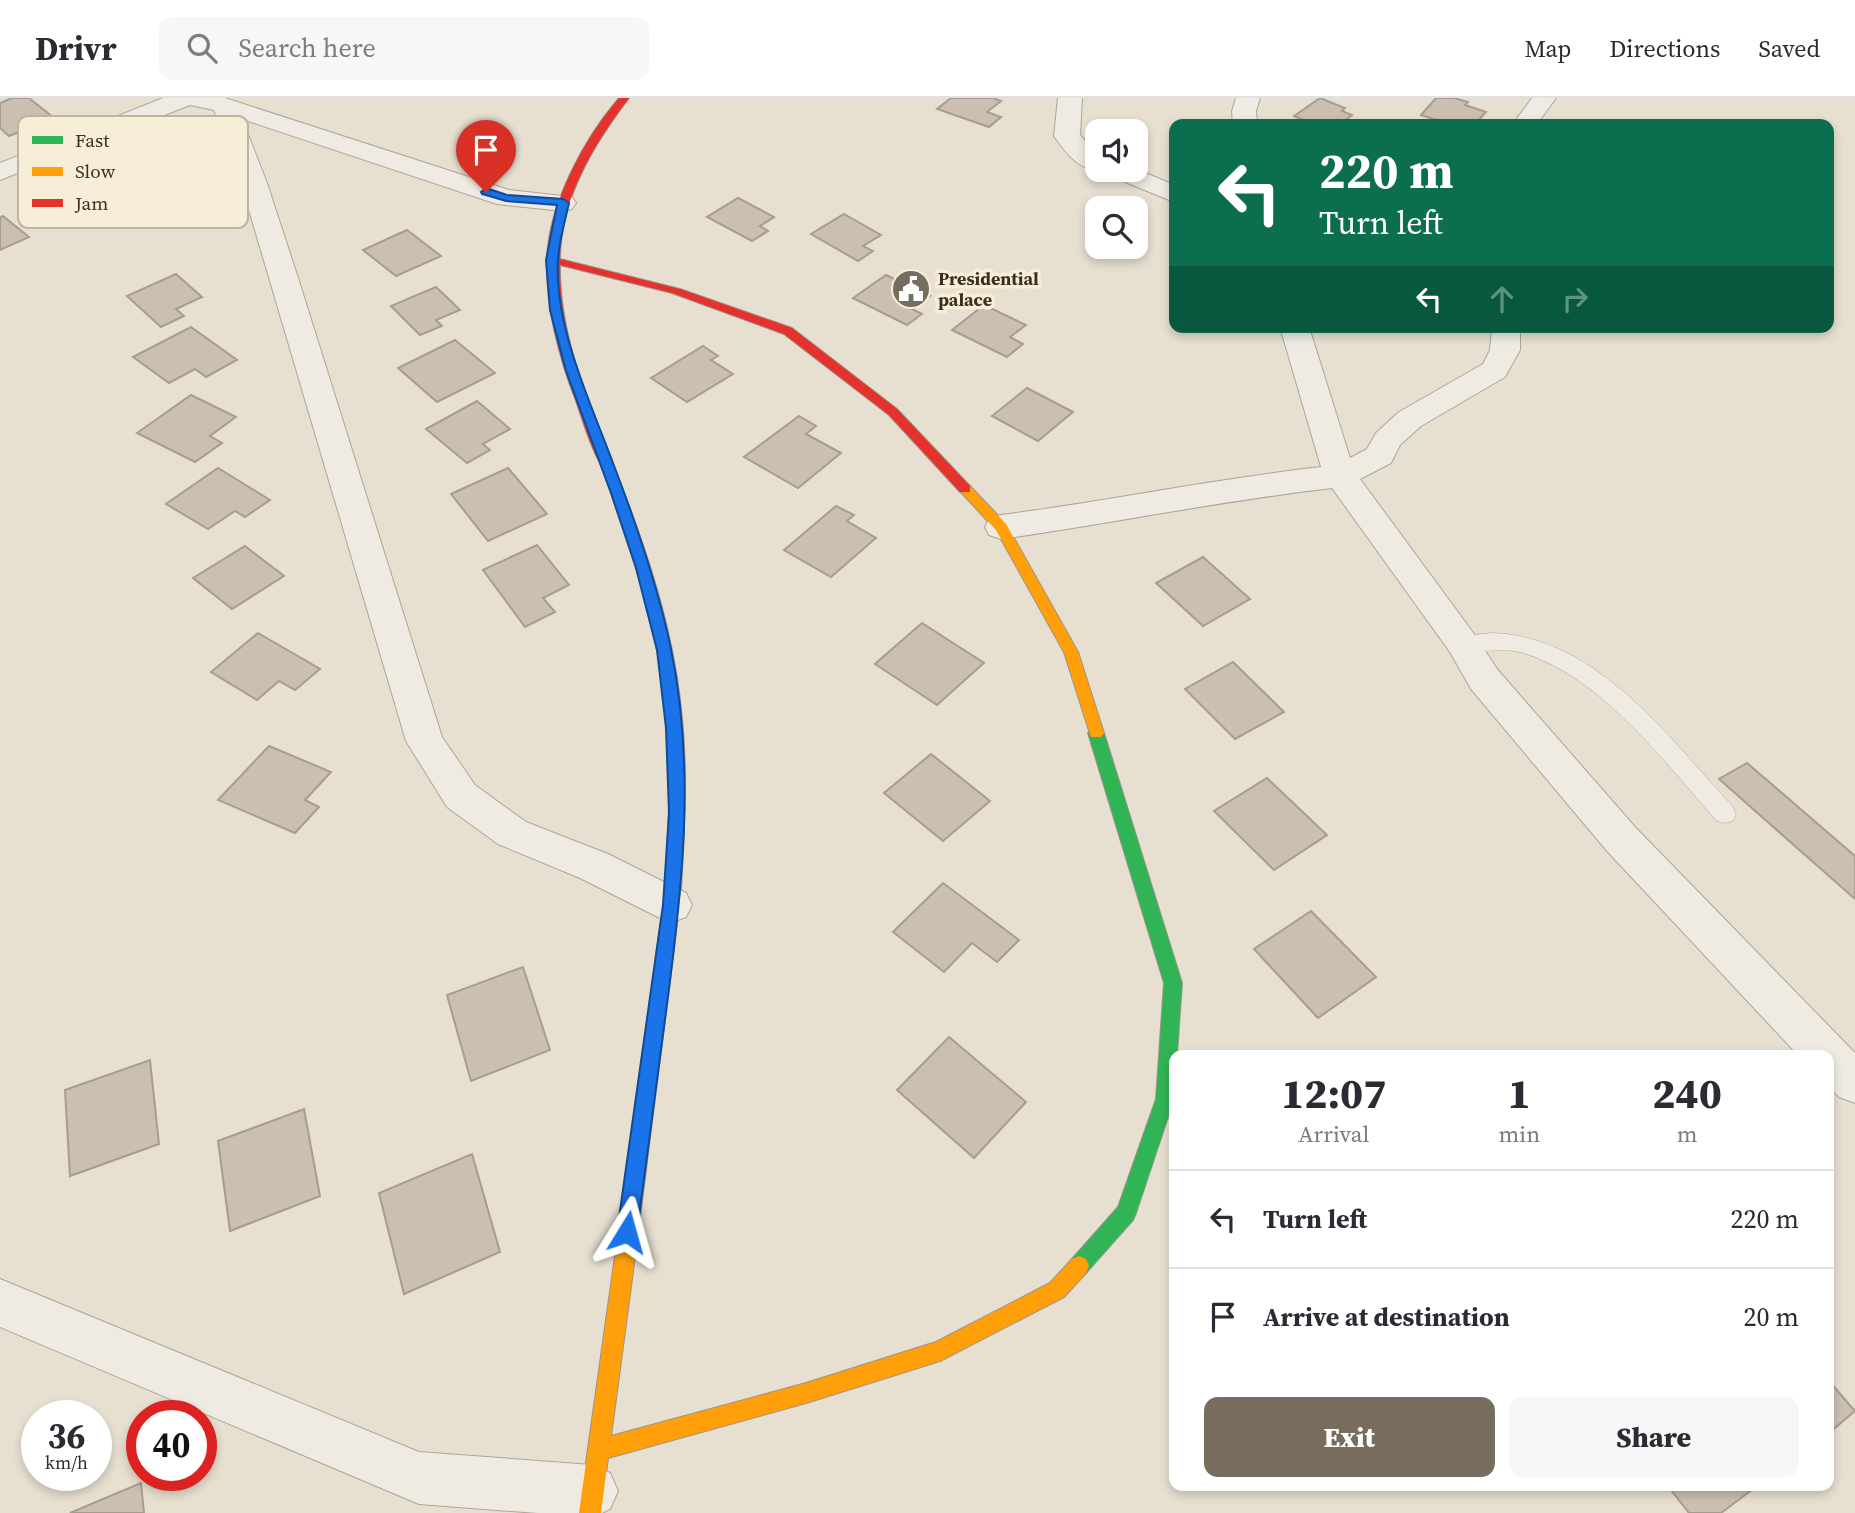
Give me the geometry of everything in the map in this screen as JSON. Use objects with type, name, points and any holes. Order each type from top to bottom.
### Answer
[{"type":"street","points":[[138,116],[185,98]]},
{"type":"street","points":[[192,98],[224,105],[506,198],[563,203]]},
{"type":"street","points":[[593,1485],[672,905],[677,813],[674,728],[664,650],[643,568],[572,371],[556,310],[552,260],[563,203],[583,156],[610,113],[624,98]]},
{"type":"street","points":[[1070,98],[1067,136],[1085,156]]},
{"type":"street","points":[[1245,119],[1248,98]]},
{"type":"street","points":[[1529,119],[1544,98]]},
{"type":"street","points":[[224,105],[228,116]]},
{"type":"street","points":[[0,172],[18,164]]},
{"type":"street","points":[[248,167],[425,741],[461,796],[512,833],[594,866],[672,905]]},
{"type":"street","points":[[1146,182],[1169,192]]},
{"type":"street","points":[[0,1303],[419,1478],[593,1485],[806,1393],[940,1351],[1057,1290],[1126,1213],[1165,1099],[1173,983],[1071,652],[1001,527],[892,412],[788,331],[676,290],[552,260]]},
{"type":"street","points":[[1296,333],[1340,476],[1462,643],[1485,679],[1621,838],[1820,1050]]},
{"type":"street","points":[[1001,527],[1096,514],[1244,487],[1340,476],[1380,456],[1387,440],[1410,419],[1494,370],[1505,350],[1506,333]]},
{"type":"street","points":[[1834,1063],[1855,1082]]},
{"type":"lane","points":[[1462,643],[1488,640],[1522,644],[1555,656],[1584,673],[1616,699],[1725,814]]},
{"type":"building","points":[[12,98],[29,98],[52,116],[18,116],[18,132],[9,136],[0,128],[0,103]]},
{"type":"building","points":[[951,98],[993,98],[1001,101],[987,112],[1001,117],[989,127],[937,109]]},
{"type":"building","points":[[1320,98],[1345,108],[1342,111],[1352,115],[1347,119],[1301,119],[1294,116]]},
{"type":"building","points":[[1436,98],[1454,98],[1486,112],[1480,119],[1434,119],[1421,115]]},
{"type":"building","points":[[738,198],[774,217],[760,226],[768,231],[752,241],[707,217]]},
{"type":"building","points":[[844,214],[881,235],[863,246],[873,251],[858,261],[811,234]]},
{"type":"building","points":[[3,216],[29,237],[0,250],[0,217]]},
{"type":"building","points":[[407,230],[441,256],[396,276],[363,250]]},
{"type":"building","points":[[176,274],[202,297],[176,309],[184,316],[161,327],[127,296]]},
{"type":"building","points":[[886,275],[930,296],[912,309],[922,314],[907,325],[853,298]]},
{"type":"building","points":[[436,287],[460,310],[436,320],[442,326],[420,335],[391,306]]},
{"type":"building","points":[[984,305],[1026,325],[1010,337],[1023,344],[1007,357],[952,330]]},
{"type":"building","points":[[191,327],[237,360],[206,377],[195,369],[169,383],[133,357]]},
{"type":"building","points":[[455,340],[495,373],[437,402],[398,368]]},
{"type":"building","points":[[703,346],[718,356],[711,360],[733,374],[687,402],[651,378]]},
{"type":"building","points":[[1027,388],[1073,412],[1038,441],[992,416]]},
{"type":"building","points":[[191,395],[236,417],[210,436],[222,443],[195,462],[137,433]]},
{"type":"building","points":[[477,401],[510,429],[483,444],[490,450],[467,463],[426,429]]},
{"type":"building","points":[[799,416],[816,426],[806,434],[841,453],[798,488],[744,457]]},
{"type":"building","points":[[218,468],[270,500],[245,517],[235,511],[208,529],[166,504]]},
{"type":"building","points":[[508,468],[547,514],[488,541],[451,494]]},
{"type":"building","points":[[836,506],[854,515],[847,521],[876,538],[831,577],[784,550]]},
{"type":"building","points":[[537,545],[569,585],[543,598],[555,612],[525,627],[483,570]]},
{"type":"building","points":[[245,546],[284,576],[232,609],[193,578]]},
{"type":"building","points":[[1203,557],[1250,599],[1203,626],[1156,583]]},
{"type":"building","points":[[922,623],[984,663],[937,705],[875,664]]},
{"type":"building","points":[[258,633],[320,669],[295,690],[279,681],[257,700],[211,672]]},
{"type":"building","points":[[1233,662],[1284,712],[1235,739],[1185,689]]},
{"type":"building","points":[[269,746],[331,772],[305,800],[319,807],[295,833],[218,800]]},
{"type":"building","points":[[931,754],[990,801],[943,841],[884,793]]},
{"type":"building","points":[[1747,763],[1855,856],[1855,899],[1719,779]]},
{"type":"building","points":[[1267,778],[1327,835],[1274,870],[1214,811]]},
{"type":"building","points":[[943,883],[1019,940],[997,962],[972,943],[944,972],[893,932]]},
{"type":"building","points":[[1311,911],[1376,977],[1318,1018],[1254,949]]},
{"type":"building","points":[[523,967],[550,1050],[471,1081],[447,995]]},
{"type":"building","points":[[949,1037],[1026,1102],[974,1158],[897,1090]]},
{"type":"building","points":[[150,1060],[159,1144],[70,1176],[65,1090]]},
{"type":"building","points":[[304,1109],[320,1196],[230,1231],[218,1141]]},
{"type":"building","points":[[472,1154],[500,1252],[404,1294],[379,1193]]},
{"type":"building","points":[[1834,1387],[1855,1411],[1834,1429]]},
{"type":"building","points":[[126,1489],[142,1491],[144,1513],[70,1513]]},
{"type":"building","points":[[1672,1491],[1750,1491],[1721,1513],[1689,1513]]},
{"type":"traffic: fast","points":[[1079,1266],[1126,1213],[1165,1099],[1173,983],[1096,733]]},
{"type":"traffic: fast","points":[[626,1249],[673,891]]},
{"type":"traffic: slow","points":[[604,458],[648,581],[670,677],[677,755],[673,891]]},
{"type":"traffic: slow","points":[[965,489],[1001,527],[1071,652],[1096,733]]},
{"type":"traffic: slow","points":[[590,1513],[626,1249]]},
{"type":"traffic: slow","points":[[598,1450],[806,1393],[940,1351],[1057,1290],[1079,1266]]},
{"type":"traffic: jam","points":[[604,458],[566,354],[558,321],[554,253],[560,217],[573,180],[595,137],[624,98]]},
{"type":"traffic: jam","points":[[552,260],[676,291],[788,331],[893,412],[965,489]]},
{"type":"place","name":"Presidential palace","points":[[911,289]]},
{"type":"route","points":[[486,192],[506,198],[563,203],[552,260],[556,310],[572,371],[643,568],[664,650],[674,728],[677,813],[672,905],[627,1232]]}]
